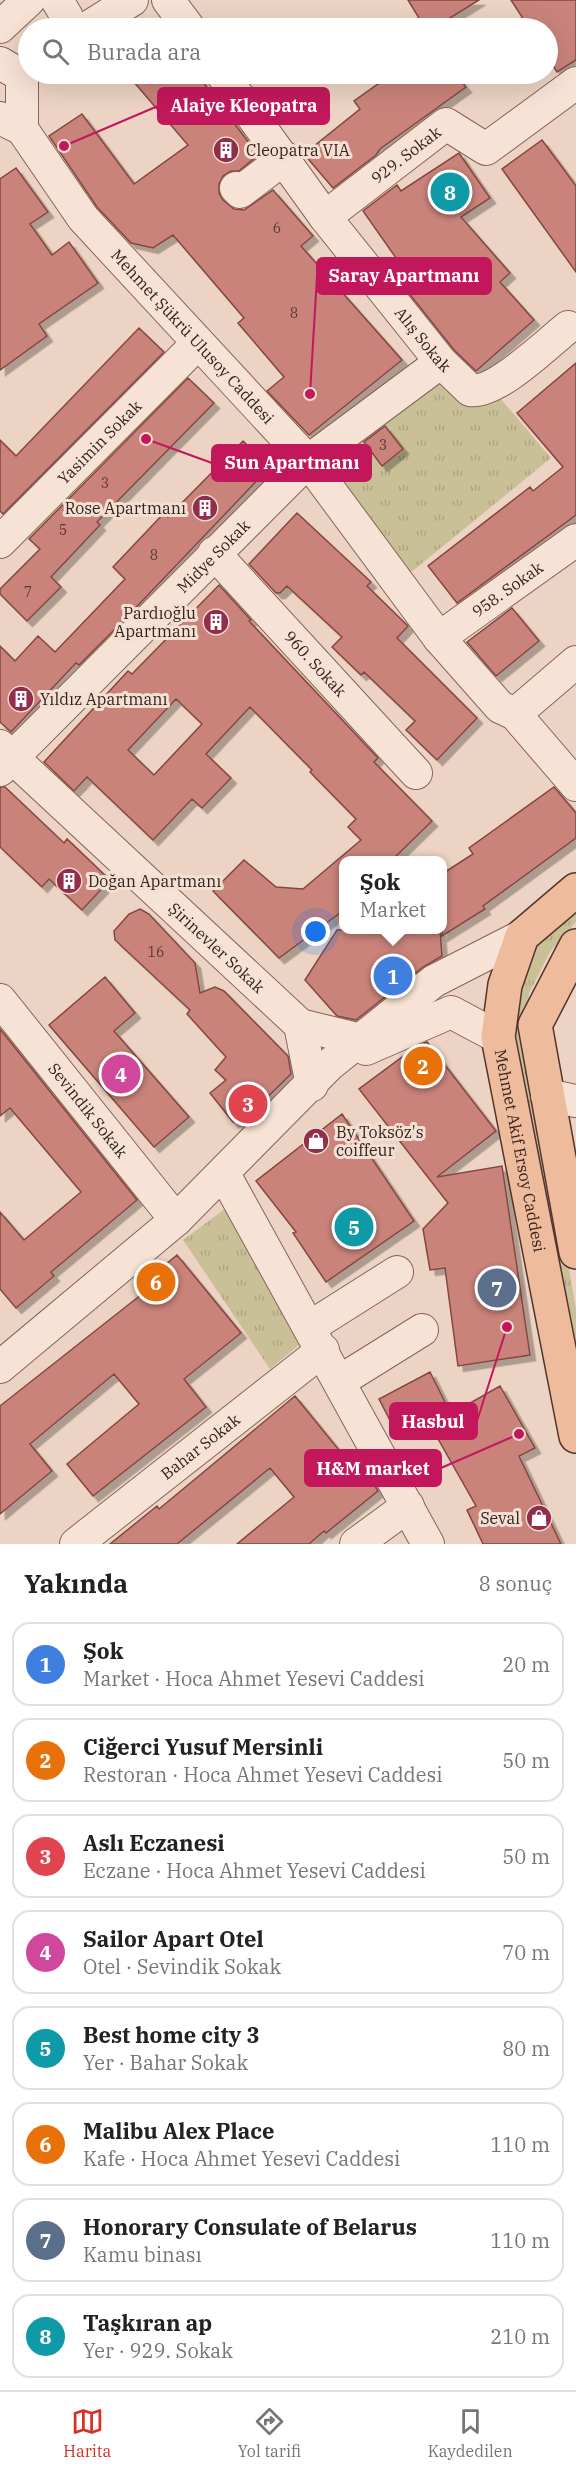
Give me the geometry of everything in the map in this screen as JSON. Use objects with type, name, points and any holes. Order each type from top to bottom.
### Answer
[{"type":"main road","points":[[522,936],[576,890]]},
{"type":"main road","name":"Mehmet Akif Ersoy Caddesi","points":[[522,936],[505,985],[498,1037],[576,1436]]},
{"type":"main road","points":[[576,946],[535,1025],[562,1098],[576,1252]]},
{"type":"street","points":[[0,4],[15,0]]},
{"type":"street","points":[[0,27],[29,0]]},
{"type":"street","points":[[57,0],[67,18]]},
{"type":"street","points":[[103,18],[132,0]]},
{"type":"street","points":[[168,0],[182,18]]},
{"type":"street","name":"Mehmet Şükrü Ulusoy Caddesi","points":[[13,76],[11,124],[83,218],[308,461],[439,638],[500,707],[515,714],[576,786]]},
{"type":"street","name":"929. Sokak","points":[[325,217],[446,124],[486,149],[576,83]]},
{"type":"street","name":"Alış Sokak","points":[[230,84],[285,158],[325,217],[441,362],[470,390],[485,389],[499,382],[568,327]]},
{"type":"street","points":[[236,188],[240,192],[285,158]]},
{"type":"street","name":"Yasimin Sokak","points":[[0,542],[198,343]]},
{"type":"street","name":"Midye Sokak","points":[[4,759],[308,461],[441,362]]},
{"type":"street","name":"958. Sokak","points":[[439,638],[576,540]]},
{"type":"street","name":"960. Sokak","points":[[214,553],[416,773]]},
{"type":"street","points":[[515,714],[576,662]]},
{"type":"street","name":"Şirinevler Sokak","points":[[4,759],[300,1025],[361,1040]]},
{"type":"street","points":[[2,1361],[176,1220],[321,1075],[361,1040],[434,981],[522,936]]},
{"type":"street","name":"Sevindik Sokak","points":[[0,1000],[176,1220]]},
{"type":"street","points":[[321,1075],[451,1012],[498,1037]]},
{"type":"street","points":[[300,1025],[321,1075]]},
{"type":"street","points":[[224,1174],[317,1338],[428,1544]]},
{"type":"street","name":"Bahar Sokak","points":[[76,1544],[397,1272]]},
{"type":"street","points":[[340,1381],[422,1330]]},
{"type":"street","points":[[356,1544],[408,1506]]},
{"type":"green space","points":[[440,366],[493,390],[551,458],[404,578],[318,463]]},
{"type":"green space","points":[[576,905],[576,922],[550,952],[529,993],[527,1023],[576,1309],[576,1394],[508,1039],[513,994],[532,947]]},
{"type":"green space","points":[[226,1208],[305,1340],[270,1369],[183,1240]]},
{"type":"building","points":[[408,0],[479,0],[450,18],[419,18]]},
{"type":"building","points":[[511,0],[576,0],[576,60],[558,71],[558,18],[523,18]]},
{"type":"building","points":[[136,84],[205,84],[258,155],[239,171],[231,171],[223,176],[219,184],[219,193],[223,200],[234,209],[244,210],[273,190],[313,236],[301,246],[402,360],[309,435],[267,391],[284,377],[238,323],[244,318],[173,235],[153,248],[131,243],[97,207],[49,136],[82,114],[134,184],[188,145]]},
{"type":"building","points":[[378,84],[463,84],[466,87],[380,149],[376,155],[333,188],[304,154],[360,109],[354,101]]},
{"type":"building","points":[[542,140],[576,186],[576,272],[502,169]]},
{"type":"building","points":[[459,153],[490,198],[461,217],[510,273],[500,282],[534,320],[476,371],[454,350],[400,282],[408,275],[363,211],[397,185],[401,191]]},
{"type":"building","points":[[16,168],[48,212],[30,224],[52,255],[69,242],[98,283],[39,324],[47,336],[0,370],[0,179]]},
{"type":"building","points":[[139,328],[164,352],[3,514],[0,511],[0,440],[16,456]]},
{"type":"building","points":[[576,363],[576,515],[457,603],[428,566],[530,487],[533,491],[563,467],[517,413]]},
{"type":"building","points":[[188,378],[214,403],[97,522],[100,525],[51,577],[61,587],[27,621],[0,594],[0,589],[40,549],[29,539]]},
{"type":"building","points":[[385,426],[403,449],[382,466],[364,442]]},
{"type":"building","points":[[243,441],[270,467],[124,620],[79,665],[76,663],[11,732],[0,722],[0,646],[15,661],[38,636],[55,652],[125,579],[113,567],[164,513],[168,517]]},
{"type":"building","points":[[297,513],[371,582],[367,586],[408,626],[397,638],[477,718],[437,760],[406,730],[415,721],[364,672],[361,675],[332,647],[342,637],[287,586],[280,593],[276,593],[249,564]]},
{"type":"building","points":[[219,585],[251,620],[249,621],[378,758],[374,762],[432,821],[396,856],[342,856],[361,840],[348,827],[356,819],[250,707],[206,754],[231,778],[202,808],[192,799],[153,840],[87,777],[74,791],[44,762],[128,671],[132,674]],"holes":[[[176,699],[202,724],[154,775],[128,750]]]},
{"type":"building","points":[[512,608],[539,641],[496,676],[467,642]]},
{"type":"building","points":[[0,787],[5,787],[64,843],[67,839],[110,880],[82,910],[49,879],[42,887],[0,847]]},
{"type":"building","points":[[554,787],[576,813],[576,838],[483,906],[485,909],[447,933],[447,871],[473,854],[469,848]]},
{"type":"building","points":[[339,859],[339,914],[279,958],[213,891],[244,860],[276,887],[303,889]]},
{"type":"building","points":[[140,909],[149,914],[195,963],[200,993],[215,987],[224,991],[288,1056],[291,1074],[243,1121],[233,1122],[210,1093],[226,1080],[215,1070],[226,1057],[187,1014],[190,1010],[115,940],[114,931],[129,914]]},
{"type":"building","points":[[337,930],[339,934],[440,934],[442,956],[423,967],[356,1020],[337,1016],[305,980]]},
{"type":"building","points":[[105,977],[135,1013],[114,1031],[189,1117],[154,1147],[49,1025]]},
{"type":"building","points":[[0,1029],[137,1200],[51,1272],[54,1276],[16,1308],[0,1289],[0,1212],[24,1240],[81,1192],[10,1108],[0,1116]]},
{"type":"building","points":[[427,1042],[496,1131],[437,1177],[502,1166],[530,1355],[458,1366],[445,1268],[430,1270],[423,1229],[448,1203],[359,1089],[417,1046]]},
{"type":"building","points":[[342,1114],[414,1221],[326,1282],[293,1233],[296,1232],[256,1181]]},
{"type":"building","points":[[177,1255],[241,1333],[184,1379],[206,1407],[93,1496],[67,1464],[139,1404],[114,1374],[30,1444],[52,1471],[0,1514],[0,1406],[142,1294],[137,1288]]},
{"type":"building","points":[[430,1372],[451,1414],[500,1386],[535,1448],[519,1456],[561,1544],[483,1544],[467,1510],[476,1506],[425,1416],[396,1432],[379,1399]]},
{"type":"building","points":[[295,1396],[347,1460],[355,1453],[378,1491],[326,1533],[324,1531],[309,1544],[237,1544],[294,1497],[270,1468],[177,1544],[110,1544],[157,1506],[159,1509]]},
{"type":"place","name":"Alaiye Kleopatra","points":[[64,146]]},
{"type":"place","name":"Cleopatra VIA","points":[[226,150]]},
{"type":"place","name":"Taşkıran ap","points":[[450,192]]},
{"type":"place","name":"Saray Apartmanı","points":[[310,394]]},
{"type":"place","name":"Sun Apartmanı","points":[[146,439]]},
{"type":"place","name":"Rose Apartmanı","points":[[205,508]]},
{"type":"place","name":"Pardıoğlu Apartmanı","points":[[216,622]]},
{"type":"place","name":"Yıldız Apartmanı","points":[[21,699]]},
{"type":"place","name":"Doğan Apartmanı","points":[[69,881]]},
{"type":"place","name":"Şok","points":[[393,976]]},
{"type":"place","name":"Ciğerci Yusuf Mersinli","points":[[423,1066]]},
{"type":"place","name":"Sailor Apart Otel","points":[[121,1074]]},
{"type":"place","name":"Aslı Eczanesi","points":[[248,1104]]},
{"type":"place","name":"By Toksöz's coiffeur","points":[[316,1141]]},
{"type":"place","name":"Best home city 3","points":[[354,1227]]},
{"type":"place","name":"Malibu Alex Place","points":[[156,1282]]},
{"type":"place","name":"Honorary Consulate of Belarus","points":[[497,1288]]},
{"type":"place","name":"Hasbul","points":[[507,1327]]},
{"type":"place","name":"H&M market","points":[[519,1434]]},
{"type":"place","name":"Seval","points":[[539,1518]]}]
